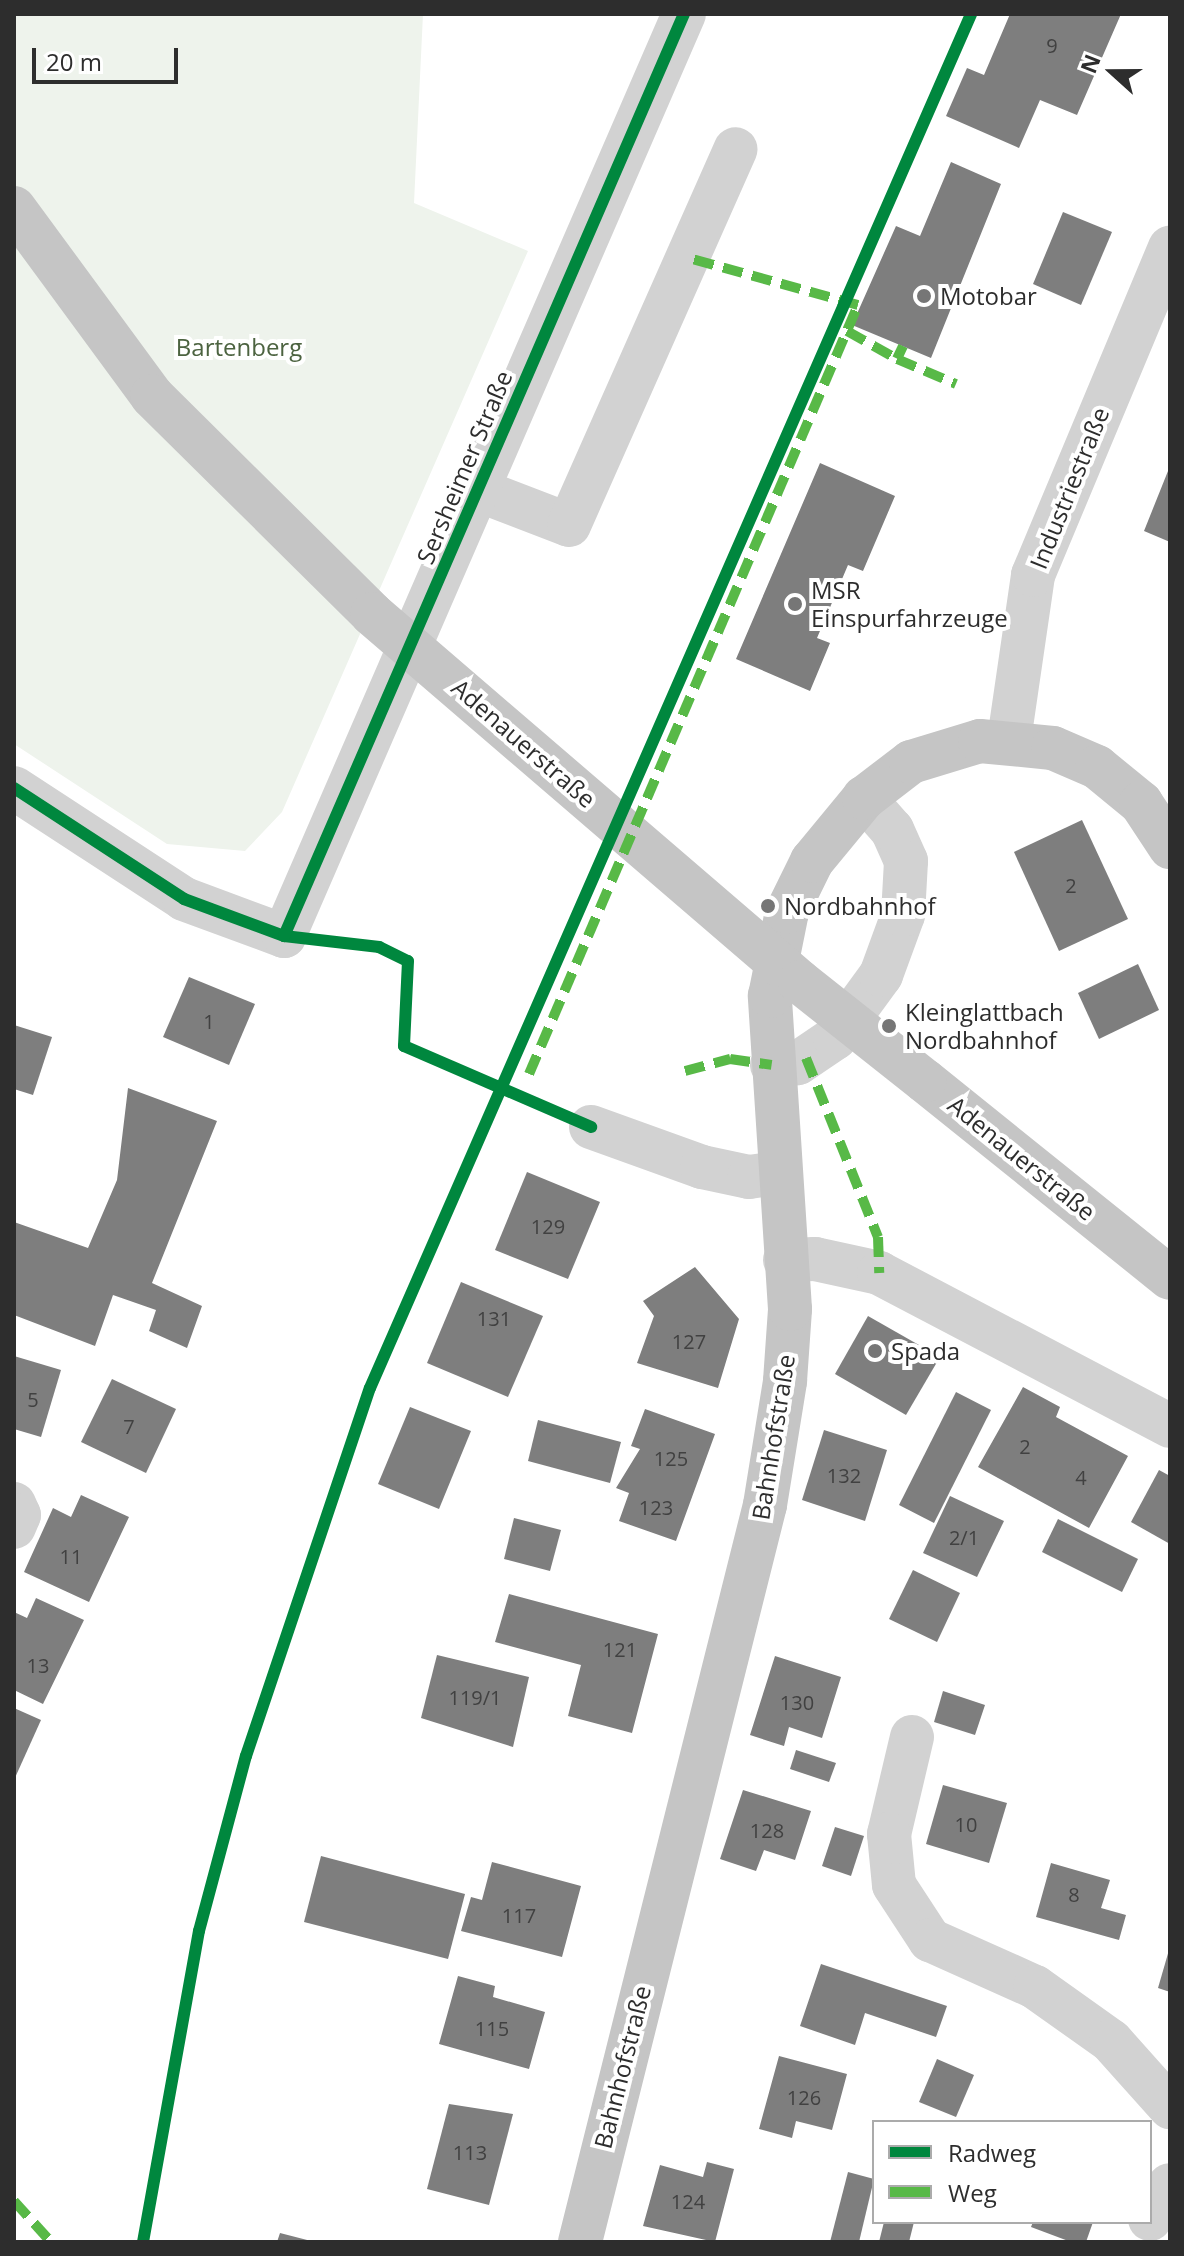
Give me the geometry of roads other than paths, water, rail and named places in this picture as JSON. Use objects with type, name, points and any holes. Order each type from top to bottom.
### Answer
[{"type":"main road","name":"Adenauerstraße","points":[[14,208],[152,396],[372,614],[800,982],[1170,1278]]},
{"type":"main road","name":"Bahnhofstraße","points":[[580,2242],[765,1505],[785,1381],[790,1309],[778,1173],[770,996],[778,938],[812,861],[864,798],[911,762],[950,746],[1009,740],[1053,748],[1097,767],[1141,803],[1170,847]]},
{"type":"street","name":"Sersheimer Straße","points":[[14,788],[184,899],[284,936],[304,903],[684,14]]},
{"type":"street","points":[[478,490],[569,525],[736,149]]},
{"type":"street","name":"Industriestraße","points":[[1009,740],[1033,575],[1170,247]]},
{"type":"street","points":[[772,1065],[798,1063],[835,1038],[881,975],[903,915],[906,861],[892,830],[864,798]]},
{"type":"street","points":[[591,1127],[702,1167],[749,1177],[778,1173]]},
{"type":"street","points":[[785,1260],[815,1259],[879,1273],[1170,1426]]},
{"type":"street","points":[[14,1504],[19,1515],[14,1527]]},
{"type":"street","points":[[912,1737],[889,1834],[894,1885],[930,1940],[1035,1987],[1111,2041],[1170,2107]]},
{"type":"street","points":[[1152,2216],[1170,2185]]},
{"type":"place","name":"Motobar","points":[[924,296]]},
{"type":"place","name":"MSR Einspurfahrzeuge","points":[[795,604]]},
{"type":"place","name":"Nordbahnhof","points":[[768,906]]},
{"type":"place","name":"Kleinglattbach Nordbahnhof","points":[[889,1026]]},
{"type":"place","name":"Spada","points":[[875,1351]]},
{"type":"park label","name":"Bartenberg","points":[[239,347]]}]
